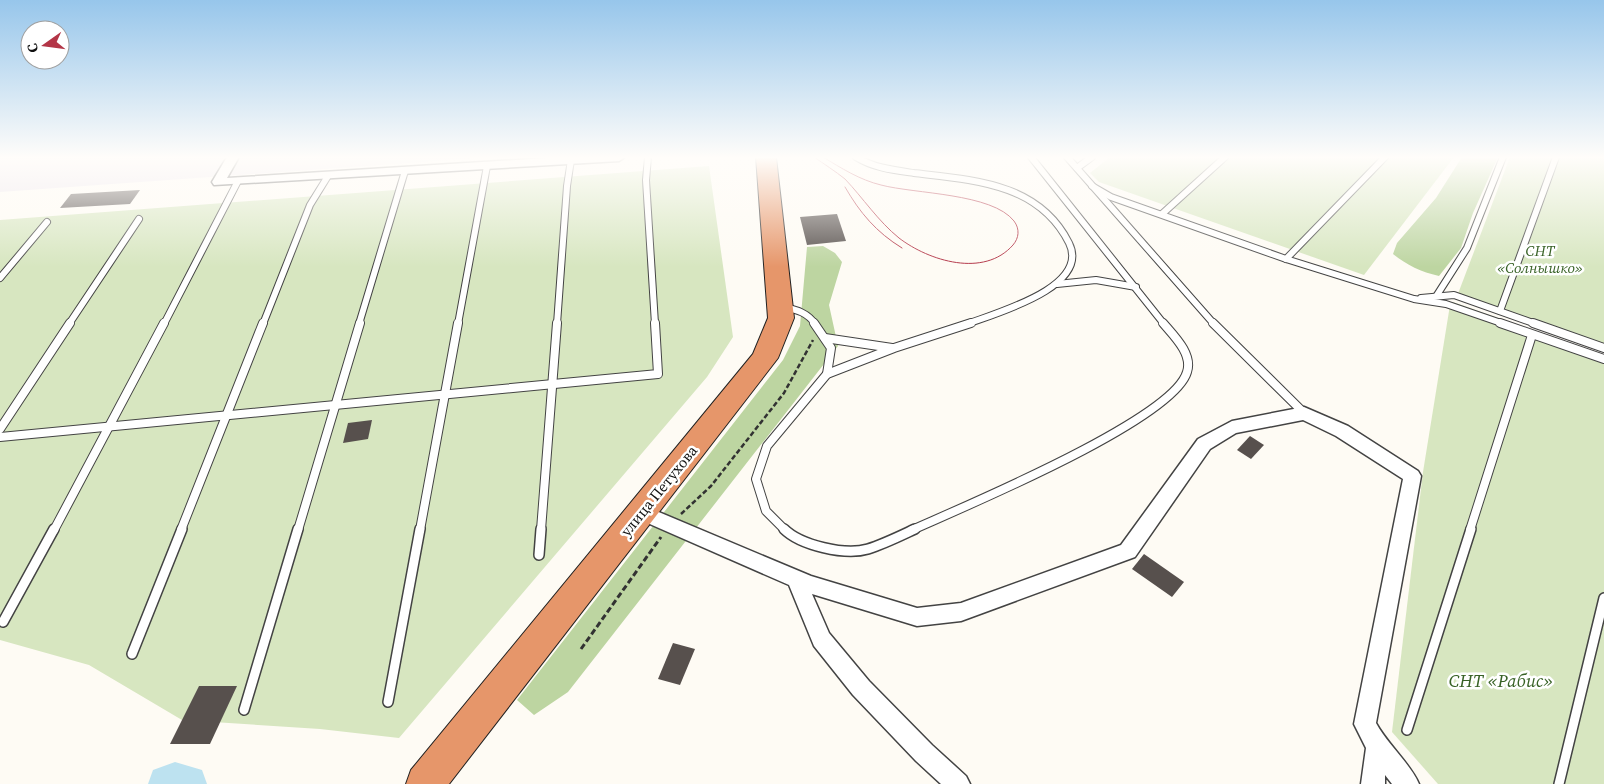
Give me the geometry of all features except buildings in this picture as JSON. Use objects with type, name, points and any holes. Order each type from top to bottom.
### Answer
[{"type":"highway","name":"улица Петухова","points":[[425,784],[765,358],[781,318],[769,194]]},
{"type":"street","points":[[642,513],[796,578],[917,617],[962,612],[1128,551],[1204,444],[1232,427],[1304,413],[1342,431],[1412,476],[1365,724],[1377,746],[1407,784]]},
{"type":"street","points":[[796,578],[822,639],[861,688],[924,753],[958,784]]},
{"type":"street","points":[[1373,784],[1377,746]]},
{"type":"lane","points":[[3,622],[111,426],[231,194]]},
{"type":"lane","points":[[132,654],[310,205],[317,194]]},
{"type":"lane","points":[[244,710],[399,194]]},
{"type":"lane","points":[[388,702],[482,194]]},
{"type":"lane","points":[[540,555],[566,194]]},
{"type":"lane","points":[[0,437],[658,374],[647,194]]},
{"type":"lane","points":[[1020,194],[1044,209],[1062,230],[1071,247],[1073,262],[1067,274],[1036,298],[957,328],[894,348],[827,374],[767,446],[756,480],[766,511],[791,536],[815,546],[842,550],[866,550],[1087,448],[1144,416],[1167,398],[1185,379],[1189,368],[1188,356],[1136,287],[1061,194]]},
{"type":"lane","points":[[1099,194],[1204,314],[1304,413]]},
{"type":"lane","points":[[1105,194],[1286,259],[1414,299],[1446,304],[1604,359]]},
{"type":"lane","points":[[1162,214],[1185,194]]},
{"type":"lane","points":[[1286,259],[1349,194]]},
{"type":"lane","points":[[1436,295],[1467,248],[1489,194]]},
{"type":"lane","points":[[1500,311],[1543,194]]},
{"type":"lane","points":[[0,429],[139,219]]},
{"type":"lane","points":[[0,278],[47,222]]},
{"type":"lane","points":[[1055,284],[1091,278],[1136,287]]},
{"type":"lane","points":[[1414,299],[1436,295],[1454,295],[1604,348]]},
{"type":"lane","points":[[780,306],[798,310],[811,318],[825,338],[831,348],[827,374]]},
{"type":"lane","points":[[1407,730],[1532,335]]},
{"type":"lane","points":[[825,338],[894,348]]},
{"type":"lane","points":[[1559,784],[1604,598]]},
{"type":"path","points":[[581,649],[670,524],[711,486],[784,394],[818,329]]},
{"type":"green space","points":[[347,194],[713,194],[733,337],[707,377],[399,738],[320,729],[182,720],[89,665],[0,640],[0,220]]},
{"type":"green space","points":[[1132,194],[1426,194],[1364,275]]},
{"type":"green space","points":[[1439,194],[1482,194],[1461,248],[1439,276],[1414,268],[1393,254],[1397,243]]},
{"type":"green space","name":"СНТ «Солнышко»","points":[[1496,194],[1604,194],[1604,349],[1456,299]]},
{"type":"green space","points":[[823,246],[835,253],[842,262],[829,305],[838,346],[568,692],[534,715],[517,700],[783,360],[800,326],[807,247]]},
{"type":"green space","name":"СНТ «Рабис»","points":[[1453,302],[1604,356],[1604,784],[1438,784],[1392,732],[1423,472],[1450,305]]},
{"type":"waterway","points":[[167,784],[175,781],[188,784]]},
{"type":"tram line","points":[[849,194],[869,221],[902,248]]},
{"type":"tram line","points":[[857,194],[877,217],[899,238],[911,246],[941,259],[972,263],[987,261],[1001,255],[1017,239],[1018,230],[1016,224],[1003,212],[989,205],[971,200],[935,194]]}]
